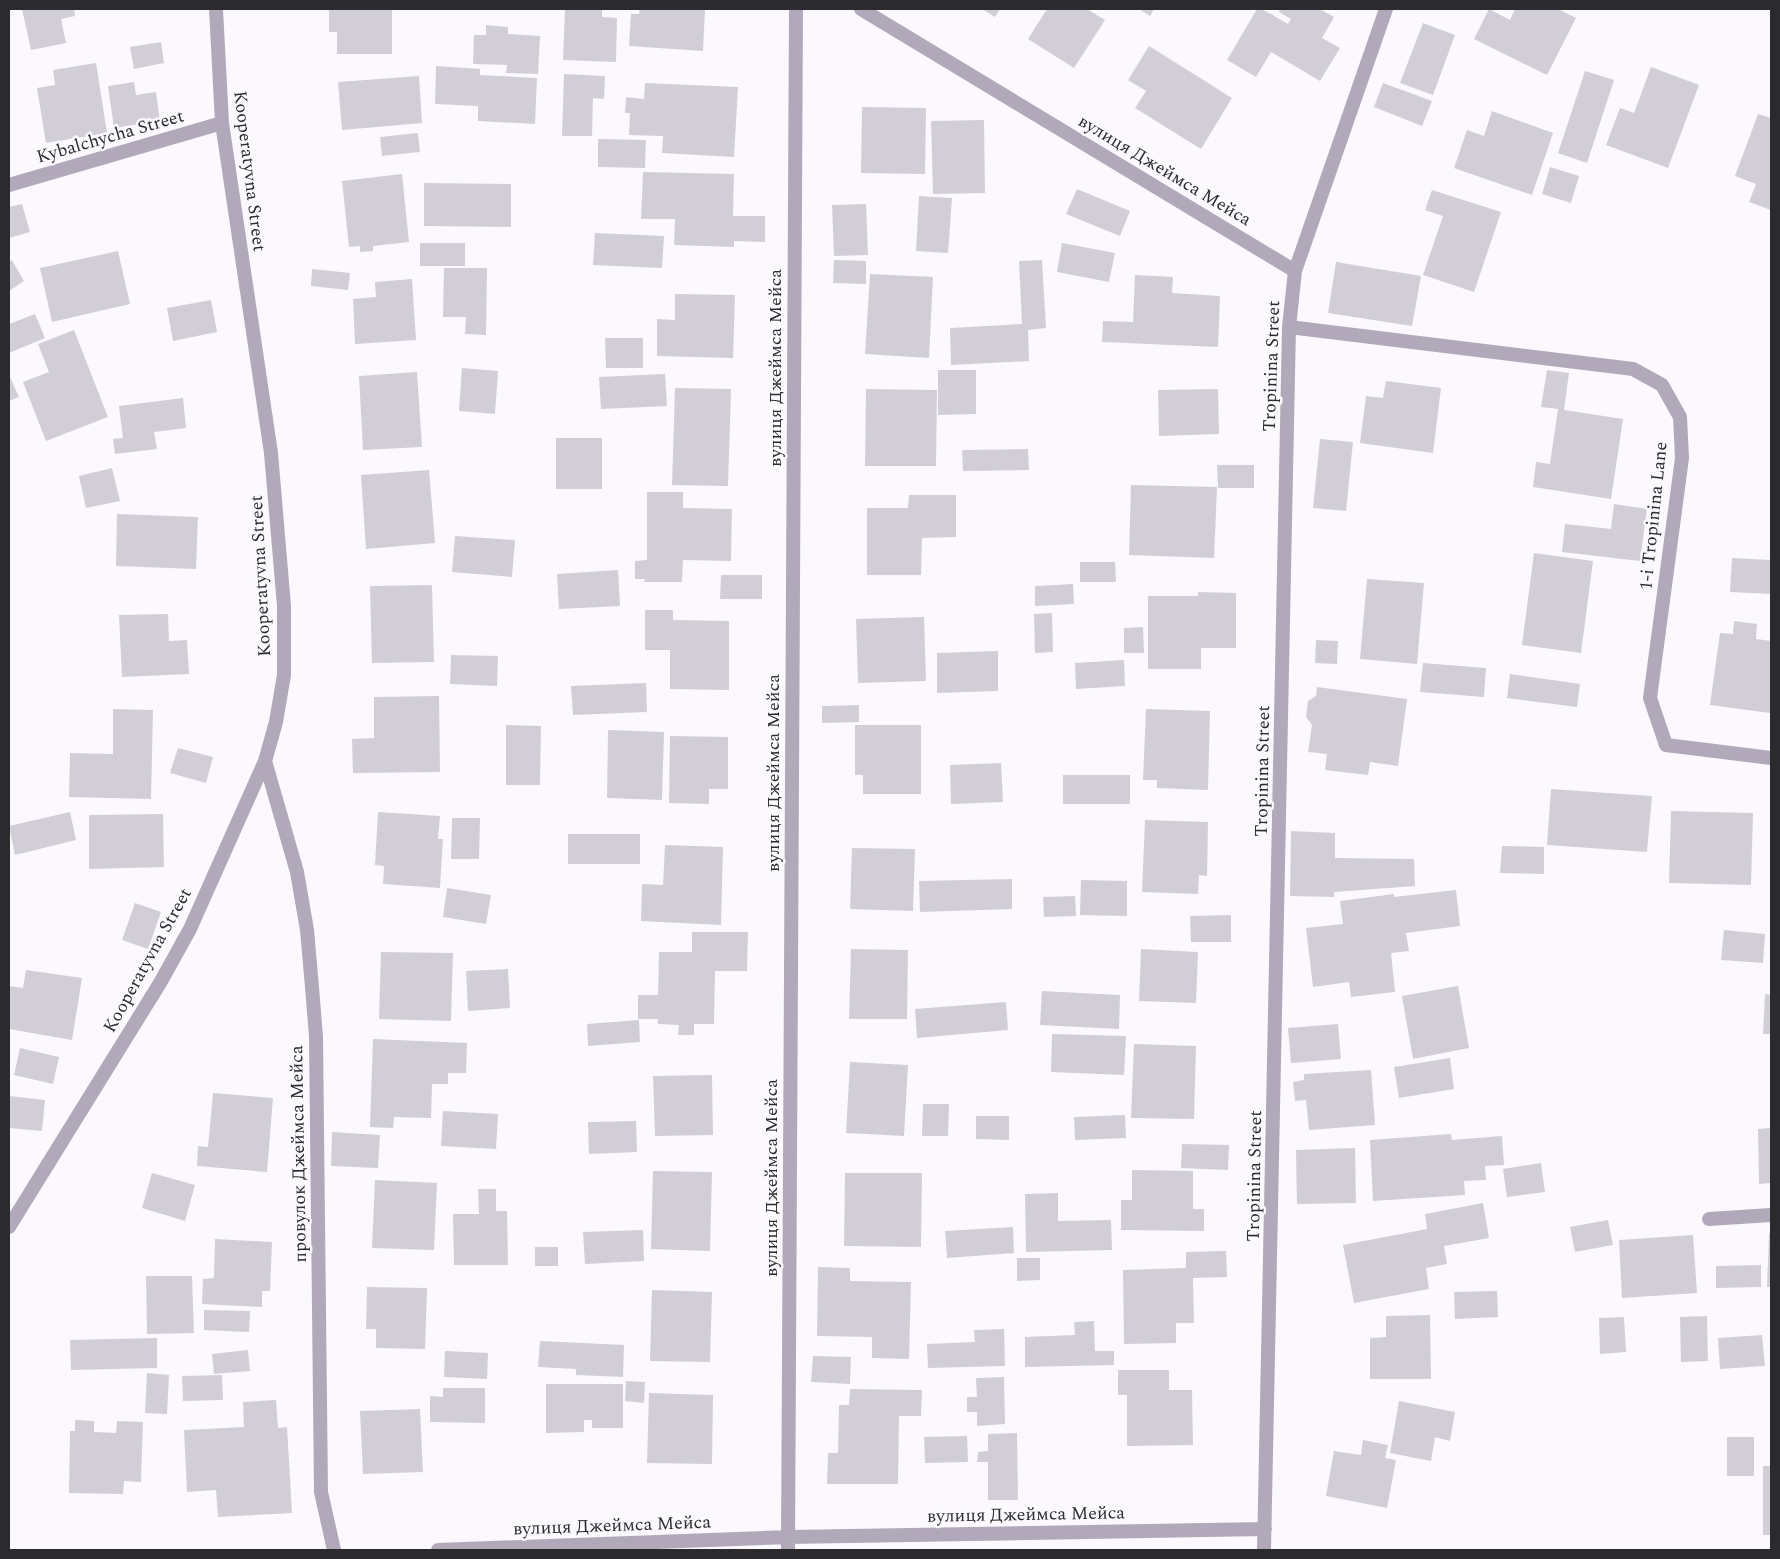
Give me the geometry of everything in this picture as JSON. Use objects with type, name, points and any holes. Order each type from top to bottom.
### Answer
[{"type":"street","name":"Kooperatyvna Street","points":[[9,1227],[164,976],[190,929],[265,761],[276,722],[284,675],[284,606],[271,453],[222,123],[216,9]]},
{"type":"street","name":"вулиця Джеймса Мейса","points":[[788,1544],[796,9]]},
{"type":"street","name":"вулиця Джеймса Мейса","points":[[861,9],[1294,271]]},
{"type":"street","name":"Tropinina Street","points":[[1264,1550],[1289,327],[1294,271],[1386,9]]},
{"type":"street","name":"Kybalchycha Street","points":[[9,185],[222,123]]},
{"type":"street","name":"1-i Tropinina Lane","points":[[1289,327],[1633,369],[1662,385],[1680,417],[1682,458],[1650,698],[1666,745],[1771,758]]},
{"type":"street","name":"провулок Джеймса Мейса","points":[[265,761],[297,872],[307,930],[316,1037],[321,1492],[334,1550]]},
{"type":"street","points":[[1709,1219],[1771,1215]]},
{"type":"street","name":"вулиця Джеймса Мейса","points":[[438,1550],[788,1544],[1265,1529]]},
{"type":"building","points":[[22,9],[74,9],[75,16],[61,19],[66,43],[31,50]]},
{"type":"building","points":[[329,9],[392,9],[392,54],[337,54],[337,32],[329,32]]},
{"type":"building","points":[[565,9],[602,9],[602,17],[617,18],[616,62],[563,60]]},
{"type":"building","points":[[640,9],[705,9],[703,51],[629,46],[631,14],[639,14]]},
{"type":"building","points":[[982,9],[1000,9],[995,17]]},
{"type":"building","points":[[1047,9],[1087,9],[1105,20],[1074,68],[1028,39]]},
{"type":"building","points":[[1139,9],[1154,9],[1150,16]]},
{"type":"building","points":[[1257,9],[1262,9],[1288,24],[1291,19],[1279,12],[1280,9],[1320,9],[1334,17],[1322,38],[1340,48],[1320,81],[1271,52],[1256,77],[1227,60]]},
{"type":"building","points":[[1489,9],[1510,20],[1515,9],[1558,9],[1576,18],[1547,75],[1474,39]]},
{"type":"building","points":[[1423,23],[1455,35],[1433,95],[1400,83]]},
{"type":"building","points":[[486,25],[508,27],[508,34],[540,36],[538,74],[506,73],[507,65],[473,64],[474,35],[486,35]]},
{"type":"building","points":[[161,42],[164,63],[134,69],[130,47]]},
{"type":"building","points":[[1149,46],[1232,98],[1201,149],[1135,108],[1146,91],[1128,80]]},
{"type":"building","points":[[96,63],[107,133],[46,143],[37,88],[55,85],[53,70]]},
{"type":"building","points":[[436,66],[480,69],[480,75],[537,78],[535,124],[478,121],[478,106],[435,104]]},
{"type":"building","points":[[1651,67],[1699,85],[1668,168],[1606,145],[1620,108],[1634,113]]},
{"type":"building","points":[[1585,71],[1614,80],[1587,163],[1558,153]]},
{"type":"building","points":[[564,74],[605,76],[604,99],[593,98],[592,136],[562,136]]},
{"type":"building","points":[[419,76],[422,123],[342,130],[338,82]]},
{"type":"building","points":[[134,82],[136,95],[156,92],[160,121],[114,128],[108,86]]},
{"type":"building","points":[[645,83],[738,87],[734,157],[662,153],[663,136],[629,135],[630,113],[625,113],[626,97],[644,99]]},
{"type":"building","points":[[1383,83],[1432,101],[1422,126],[1374,107]]},
{"type":"building","points":[[862,107],[926,108],[925,174],[861,173]]},
{"type":"building","points":[[1492,111],[1553,133],[1532,195],[1454,168],[1467,130],[1484,136]]},
{"type":"building","points":[[1758,114],[1771,118],[1771,210],[1749,202],[1756,184],[1735,176]]},
{"type":"building","points":[[984,120],[985,193],[933,194],[931,121]]},
{"type":"building","points":[[418,133],[420,152],[382,156],[380,137]]},
{"type":"building","points":[[598,139],[646,140],[645,168],[598,167]]},
{"type":"building","points":[[1550,167],[1579,176],[1571,203],[1542,194]]},
{"type":"building","points":[[643,172],[734,174],[733,216],[765,216],[765,242],[734,241],[734,247],[674,245],[675,219],[641,219]]},
{"type":"building","points":[[402,174],[409,242],[373,246],[373,251],[360,252],[360,246],[349,247],[342,181]]},
{"type":"building","points":[[424,183],[511,184],[511,227],[424,226]]},
{"type":"building","points":[[1077,189],[1130,211],[1120,236],[1066,214]]},
{"type":"building","points":[[1432,190],[1501,212],[1474,292],[1423,275],[1443,216],[1425,210]]},
{"type":"building","points":[[919,196],[952,198],[948,253],[916,251]]},
{"type":"building","points":[[22,204],[30,232],[9,238],[9,207]]},
{"type":"building","points":[[866,204],[868,255],[834,256],[832,205]]},
{"type":"building","points":[[595,233],[664,236],[662,268],[593,265]]},
{"type":"building","points":[[420,243],[465,243],[465,266],[420,266]]},
{"type":"building","points":[[1062,243],[1115,253],[1109,282],[1057,272]]},
{"type":"building","points":[[118,251],[130,304],[52,322],[40,268]]},
{"type":"building","points":[[12,260],[24,281],[9,291],[9,262]]},
{"type":"building","points":[[834,260],[866,261],[866,284],[833,283]]},
{"type":"building","points":[[1042,260],[1046,328],[1028,330],[1029,361],[951,365],[950,328],[1022,324],[1019,261]]},
{"type":"building","points":[[1336,262],[1421,276],[1412,326],[1328,313]]},
{"type":"building","points":[[444,268],[487,268],[486,335],[465,334],[466,317],[443,317]]},
{"type":"building","points":[[312,269],[350,273],[348,290],[311,286]]},
{"type":"building","points":[[870,274],[933,277],[929,358],[865,354]]},
{"type":"building","points":[[1135,275],[1173,277],[1172,293],[1220,296],[1218,347],[1102,342],[1103,321],[1133,322]]},
{"type":"building","points":[[412,279],[416,340],[355,344],[353,299],[376,297],[375,282]]},
{"type":"building","points":[[675,294],[735,295],[733,358],[657,356],[657,319],[675,320]]},
{"type":"building","points":[[211,300],[217,332],[173,341],[167,308]]},
{"type":"building","points":[[35,314],[45,338],[9,353],[9,324]]},
{"type":"building","points":[[74,330],[108,417],[46,441],[23,382],[49,372],[38,344]]},
{"type":"building","points":[[605,338],[643,338],[643,368],[606,368]]},
{"type":"building","points":[[462,368],[498,371],[495,414],[459,411]]},
{"type":"building","points":[[938,370],[976,370],[976,414],[938,415]]},
{"type":"building","points":[[1547,370],[1569,373],[1564,410],[1623,419],[1611,499],[1533,487],[1536,462],[1550,464],[1558,409],[1541,407]]},
{"type":"building","points":[[417,372],[422,447],[363,450],[359,376]]},
{"type":"building","points":[[665,374],[667,406],[601,409],[599,377]]},
{"type":"building","points":[[9,375],[19,397],[9,401]]},
{"type":"building","points":[[1386,381],[1441,388],[1433,453],[1360,443],[1366,396],[1383,398]]},
{"type":"building","points":[[675,388],[731,389],[728,486],[672,485]]},
{"type":"building","points":[[866,389],[937,390],[936,466],[865,466]]},
{"type":"building","points":[[1218,389],[1219,434],[1159,436],[1158,390]]},
{"type":"building","points":[[183,398],[186,428],[154,432],[157,449],[115,454],[113,439],[123,438],[119,406]]},
{"type":"building","points":[[556,438],[602,438],[602,489],[556,489]]},
{"type":"building","points":[[1320,439],[1353,442],[1346,511],[1313,508]]},
{"type":"building","points":[[1028,449],[1029,470],[963,471],[962,450]]},
{"type":"building","points":[[1217,465],[1254,465],[1254,488],[1218,488]]},
{"type":"building","points":[[112,468],[120,501],[86,508],[79,476]]},
{"type":"building","points":[[429,470],[435,543],[366,549],[361,475]]},
{"type":"building","points":[[1131,485],[1217,487],[1214,558],[1129,555]]},
{"type":"building","points":[[647,492],[683,492],[683,508],[732,509],[731,561],[683,560],[682,582],[644,582],[645,579],[635,579],[635,561],[647,560]]},
{"type":"building","points":[[909,495],[956,495],[956,537],[922,538],[921,575],[867,575],[867,508],[908,508]]},
{"type":"building","points":[[1614,504],[1647,509],[1640,561],[1562,552],[1565,524],[1611,529]]},
{"type":"building","points":[[117,514],[198,517],[196,569],[116,566]]},
{"type":"building","points":[[455,536],[515,540],[512,577],[452,572]]},
{"type":"building","points":[[1534,553],[1593,561],[1581,653],[1522,645]]},
{"type":"building","points":[[1732,558],[1771,560],[1771,594],[1730,592]]},
{"type":"building","points":[[1080,562],[1115,562],[1116,582],[1080,582]]},
{"type":"building","points":[[618,570],[620,606],[559,609],[557,574]]},
{"type":"building","points":[[721,575],[762,575],[762,599],[720,599]]},
{"type":"building","points":[[1367,579],[1424,583],[1417,664],[1360,659]]},
{"type":"building","points":[[1073,584],[1074,604],[1035,606],[1035,586]]},
{"type":"building","points":[[432,585],[434,662],[372,663],[370,586]]},
{"type":"building","points":[[1198,592],[1236,593],[1236,648],[1201,648],[1201,669],[1148,669],[1148,596],[1198,596]]},
{"type":"building","points":[[645,610],[673,610],[673,620],[729,621],[729,690],[670,689],[670,650],[645,650]]},
{"type":"building","points":[[1052,613],[1053,652],[1035,653],[1034,614]]},
{"type":"building","points":[[168,614],[169,641],[187,640],[189,674],[122,677],[119,615]]},
{"type":"building","points":[[924,617],[926,681],[858,683],[856,619]]},
{"type":"building","points":[[1734,621],[1757,624],[1756,639],[1771,641],[1770,713],[1710,705],[1720,633],[1733,634]]},
{"type":"building","points":[[1143,627],[1144,653],[1124,653],[1124,628]]},
{"type":"building","points":[[1316,640],[1338,641],[1337,664],[1315,663]]},
{"type":"building","points":[[998,651],[998,691],[937,693],[937,653]]},
{"type":"building","points":[[451,655],[498,656],[497,686],[450,684]]},
{"type":"building","points":[[1124,660],[1125,686],[1076,689],[1075,663]]},
{"type":"building","points":[[1423,663],[1486,668],[1484,697],[1420,692]]},
{"type":"building","points":[[1510,674],[1580,684],[1577,707],[1507,698]]},
{"type":"building","points":[[646,683],[647,712],[573,715],[571,686]]},
{"type":"building","points":[[1317,687],[1407,699],[1398,766],[1370,762],[1368,775],[1325,770],[1327,754],[1308,752],[1312,725],[1306,717],[1308,701],[1316,696]]},
{"type":"building","points":[[439,696],[440,772],[353,773],[352,739],[374,738],[374,697]]},
{"type":"building","points":[[859,705],[859,722],[822,723],[822,706]]},
{"type":"building","points":[[113,709],[153,710],[151,799],[69,797],[70,753],[113,754]]},
{"type":"building","points":[[1146,709],[1210,711],[1208,790],[1157,788],[1157,780],[1143,780]]},
{"type":"building","points":[[506,725],[541,726],[540,785],[506,785]]},
{"type":"building","points":[[855,725],[921,725],[921,794],[863,794],[863,775],[855,775]]},
{"type":"building","points":[[608,730],[664,732],[662,800],[607,798]]},
{"type":"building","points":[[670,736],[728,737],[728,789],[709,789],[709,804],[669,803]]},
{"type":"building","points":[[178,748],[213,757],[206,783],[170,773]]},
{"type":"building","points":[[1001,763],[1003,802],[951,804],[950,765]]},
{"type":"building","points":[[1063,775],[1130,775],[1130,804],[1063,804]]},
{"type":"building","points":[[1551,789],[1652,796],[1647,852],[1547,845]]},
{"type":"building","points":[[1671,811],[1753,813],[1751,885],[1669,883]]},
{"type":"building","points":[[70,812],[76,840],[15,855],[9,826]]},
{"type":"building","points":[[378,812],[440,816],[438,839],[443,839],[440,888],[383,884],[384,866],[375,865]]},
{"type":"building","points":[[163,814],[164,867],[89,869],[89,815]]},
{"type":"building","points":[[452,818],[480,818],[479,859],[451,859]]},
{"type":"building","points":[[1145,820],[1208,822],[1207,876],[1199,875],[1198,894],[1142,892]]},
{"type":"building","points":[[1291,831],[1335,833],[1335,858],[1414,859],[1415,886],[1334,892],[1334,897],[1290,896]]},
{"type":"building","points":[[568,834],[640,834],[640,864],[568,864]]},
{"type":"building","points":[[665,845],[723,847],[721,925],[641,921],[642,884],[663,885]]},
{"type":"building","points":[[1502,846],[1544,847],[1544,874],[1500,873]]},
{"type":"building","points":[[852,848],[915,849],[913,911],[850,909]]},
{"type":"building","points":[[1012,879],[1012,909],[920,912],[919,881]]},
{"type":"building","points":[[1081,880],[1127,881],[1127,916],[1080,915]]},
{"type":"building","points":[[447,888],[491,895],[486,924],[443,917]]},
{"type":"building","points":[[1456,890],[1460,926],[1406,933],[1409,951],[1391,953],[1395,992],[1351,997],[1349,982],[1313,987],[1306,928],[1343,924],[1340,901],[1394,894],[1394,897]]},
{"type":"building","points":[[1075,896],[1076,916],[1044,917],[1043,897]]},
{"type":"building","points":[[135,903],[161,912],[148,949],[122,940]]},
{"type":"building","points":[[1231,915],[1231,942],[1191,942],[1190,916]]},
{"type":"building","points":[[1724,930],[1765,934],[1763,963],[1721,960]]},
{"type":"building","points":[[692,932],[748,932],[747,971],[715,971],[714,1024],[694,1024],[694,1035],[678,1035],[679,1025],[658,1024],[658,1019],[638,1019],[638,995],[658,995],[659,952],[692,952]]},
{"type":"building","points":[[851,949],[908,950],[907,1019],[849,1019]]},
{"type":"building","points":[[1141,949],[1198,952],[1196,1003],[1139,1001]]},
{"type":"building","points":[[381,952],[453,953],[451,1021],[379,1019]]},
{"type":"building","points":[[508,969],[510,1008],[468,1011],[466,971]]},
{"type":"building","points":[[26,970],[82,978],[72,1040],[9,1029],[9,986],[23,988]]},
{"type":"building","points":[[1458,986],[1469,1048],[1413,1059],[1402,996]]},
{"type":"building","points":[[1042,991],[1120,995],[1119,1029],[1040,1025]]},
{"type":"building","points":[[1765,994],[1771,995],[1771,1034],[1763,1034]]},
{"type":"building","points":[[1006,1002],[1008,1030],[917,1038],[915,1009]]},
{"type":"building","points":[[639,1020],[640,1042],[588,1046],[587,1024]]},
{"type":"building","points":[[1338,1024],[1341,1059],[1291,1063],[1288,1028]]},
{"type":"building","points":[[1052,1034],[1126,1036],[1124,1075],[1051,1072]]},
{"type":"building","points":[[373,1039],[467,1043],[466,1073],[448,1073],[448,1084],[432,1084],[431,1118],[394,1117],[393,1128],[370,1127]]},
{"type":"building","points":[[1134,1044],[1196,1046],[1194,1119],[1131,1118]]},
{"type":"building","points":[[20,1048],[59,1057],[53,1084],[14,1075]]},
{"type":"building","points":[[1450,1058],[1454,1089],[1399,1098],[1394,1067]]},
{"type":"building","points":[[850,1062],[908,1065],[904,1136],[846,1133]]},
{"type":"building","points":[[1371,1070],[1375,1125],[1309,1130],[1306,1100],[1295,1101],[1293,1082],[1304,1080],[1304,1074]]},
{"type":"building","points":[[712,1075],[713,1135],[655,1136],[653,1076]]},
{"type":"building","points":[[213,1093],[273,1098],[267,1172],[197,1166],[198,1146],[208,1147]]},
{"type":"building","points":[[9,1096],[45,1100],[42,1131],[9,1128]]},
{"type":"building","points":[[923,1104],[949,1104],[948,1136],[922,1136]]},
{"type":"building","points":[[443,1111],[498,1114],[496,1149],[441,1146]]},
{"type":"building","points":[[1125,1115],[1126,1138],[1075,1140],[1074,1117]]},
{"type":"building","points":[[976,1116],[1009,1116],[1009,1140],[976,1139]]},
{"type":"building","points":[[636,1121],[637,1152],[589,1154],[588,1122]]},
{"type":"building","points":[[1771,1128],[1771,1183],[1759,1184],[1758,1129]]},
{"type":"building","points":[[332,1132],[380,1135],[378,1168],[331,1166]]},
{"type":"building","points":[[1451,1134],[1452,1140],[1502,1136],[1504,1165],[1485,1166],[1486,1180],[1464,1181],[1465,1195],[1373,1201],[1370,1140]]},
{"type":"building","points":[[1182,1144],[1229,1145],[1228,1170],[1181,1168]]},
{"type":"building","points":[[1355,1148],[1356,1203],[1297,1204],[1296,1150]]},
{"type":"building","points":[[1541,1163],[1545,1192],[1507,1197],[1503,1169]]},
{"type":"building","points":[[1132,1170],[1193,1171],[1193,1209],[1204,1209],[1204,1231],[1121,1230],[1121,1200],[1132,1200]]},
{"type":"building","points":[[653,1171],[712,1172],[710,1251],[651,1249]]},
{"type":"building","points":[[152,1173],[195,1185],[185,1221],[142,1208]]},
{"type":"building","points":[[845,1173],[922,1173],[921,1247],[844,1246]]},
{"type":"building","points":[[375,1180],[437,1183],[434,1250],[372,1248]]},
{"type":"building","points":[[478,1189],[496,1189],[496,1211],[507,1211],[508,1265],[454,1265],[453,1214],[479,1214]]},
{"type":"building","points":[[1058,1193],[1058,1221],[1111,1220],[1112,1250],[1026,1252],[1025,1194]]},
{"type":"building","points":[[1483,1203],[1489,1238],[1444,1246],[1447,1264],[1426,1268],[1429,1289],[1354,1303],[1343,1245],[1427,1229],[1425,1214]]},
{"type":"building","points":[[1608,1220],[1613,1245],[1575,1252],[1570,1227]]},
{"type":"building","points":[[1013,1227],[1014,1253],[947,1258],[945,1231]]},
{"type":"building","points":[[643,1230],[644,1261],[585,1264],[583,1232]]},
{"type":"building","points":[[1769,1233],[1771,1233],[1771,1287],[1767,1287]]},
{"type":"building","points":[[1693,1235],[1697,1293],[1622,1298],[1619,1240]]},
{"type":"building","points":[[215,1239],[272,1242],[270,1291],[262,1291],[262,1307],[202,1304],[203,1279],[214,1278]]},
{"type":"building","points":[[535,1247],[558,1247],[558,1266],[535,1266]]},
{"type":"building","points":[[1226,1251],[1227,1277],[1193,1278],[1194,1323],[1176,1323],[1176,1343],[1124,1344],[1123,1270],[1186,1268],[1186,1252]]},
{"type":"building","points":[[1017,1258],[1040,1258],[1040,1280],[1017,1281]]},
{"type":"building","points":[[1761,1265],[1761,1287],[1716,1288],[1716,1266]]},
{"type":"building","points":[[818,1267],[850,1268],[850,1281],[911,1282],[909,1359],[872,1358],[872,1337],[817,1336]]},
{"type":"building","points":[[146,1276],[192,1276],[194,1333],[147,1334]]},
{"type":"building","points":[[367,1287],[427,1288],[425,1349],[376,1348],[376,1329],[366,1329]]},
{"type":"building","points":[[652,1290],[712,1292],[710,1362],[650,1361]]},
{"type":"building","points":[[1497,1291],[1498,1317],[1455,1319],[1454,1292]]},
{"type":"building","points":[[204,1310],[250,1311],[249,1332],[204,1330]]},
{"type":"building","points":[[1430,1315],[1431,1379],[1370,1379],[1370,1338],[1386,1337],[1386,1316]]},
{"type":"building","points":[[1707,1316],[1708,1361],[1681,1362],[1680,1317]]},
{"type":"building","points":[[1624,1317],[1626,1352],[1600,1354],[1599,1318]]},
{"type":"building","points":[[1094,1321],[1095,1351],[1114,1351],[1114,1365],[1025,1367],[1025,1337],[1075,1335],[1074,1322]]},
{"type":"building","points":[[1004,1329],[1005,1366],[928,1368],[927,1344],[975,1342],[974,1330]]},
{"type":"building","points":[[1762,1335],[1765,1366],[1720,1369],[1718,1338]]},
{"type":"building","points":[[157,1338],[157,1368],[71,1370],[70,1340]]},
{"type":"building","points":[[540,1341],[624,1345],[623,1377],[576,1375],[576,1369],[538,1367]]},
{"type":"building","points":[[248,1350],[250,1371],[214,1374],[212,1354]]},
{"type":"building","points":[[445,1351],[488,1353],[487,1379],[444,1377]]},
{"type":"building","points":[[813,1356],[851,1357],[850,1384],[811,1382]]},
{"type":"building","points":[[1118,1370],[1169,1370],[1169,1390],[1192,1390],[1193,1445],[1127,1446],[1127,1395],[1118,1395]]},
{"type":"building","points":[[147,1373],[169,1375],[167,1414],[145,1413]]},
{"type":"building","points":[[222,1375],[223,1400],[183,1401],[182,1376]]},
{"type":"building","points":[[1004,1377],[1005,1424],[977,1426],[977,1412],[967,1412],[967,1397],[977,1397],[976,1378]]},
{"type":"building","points":[[626,1381],[645,1382],[644,1403],[625,1401]]},
{"type":"building","points":[[546,1384],[623,1384],[623,1428],[592,1428],[592,1420],[584,1420],[584,1432],[546,1433]]},
{"type":"building","points":[[443,1388],[485,1388],[485,1423],[430,1422],[430,1396],[443,1397]]},
{"type":"building","points":[[850,1389],[922,1390],[921,1416],[899,1416],[898,1484],[827,1484],[828,1453],[838,1453],[839,1405],[849,1405]]},
{"type":"building","points":[[649,1393],[713,1395],[712,1464],[647,1463]]},
{"type":"building","points":[[276,1400],[278,1428],[287,1427],[292,1513],[218,1517],[216,1490],[187,1492],[184,1430],[244,1427],[243,1402]]},
{"type":"building","points":[[1399,1401],[1455,1412],[1450,1441],[1435,1437],[1431,1461],[1390,1453]]},
{"type":"building","points":[[420,1409],[423,1472],[363,1474],[360,1411]]},
{"type":"building","points":[[75,1420],[94,1421],[94,1432],[116,1433],[117,1421],[143,1422],[141,1482],[124,1481],[123,1494],[69,1493],[70,1431],[75,1431]]},
{"type":"building","points":[[1017,1433],[1018,1500],[988,1500],[988,1462],[977,1462],[978,1452],[988,1451],[988,1434]]},
{"type":"building","points":[[967,1436],[968,1462],[925,1463],[924,1437]]},
{"type":"building","points":[[1727,1437],[1754,1437],[1754,1476],[1727,1476]]},
{"type":"building","points":[[1363,1440],[1388,1445],[1385,1458],[1396,1460],[1387,1508],[1326,1496],[1334,1451],[1361,1455]]},
{"type":"building","points":[[1763,1466],[1771,1466],[1771,1535],[1763,1535]]}]
